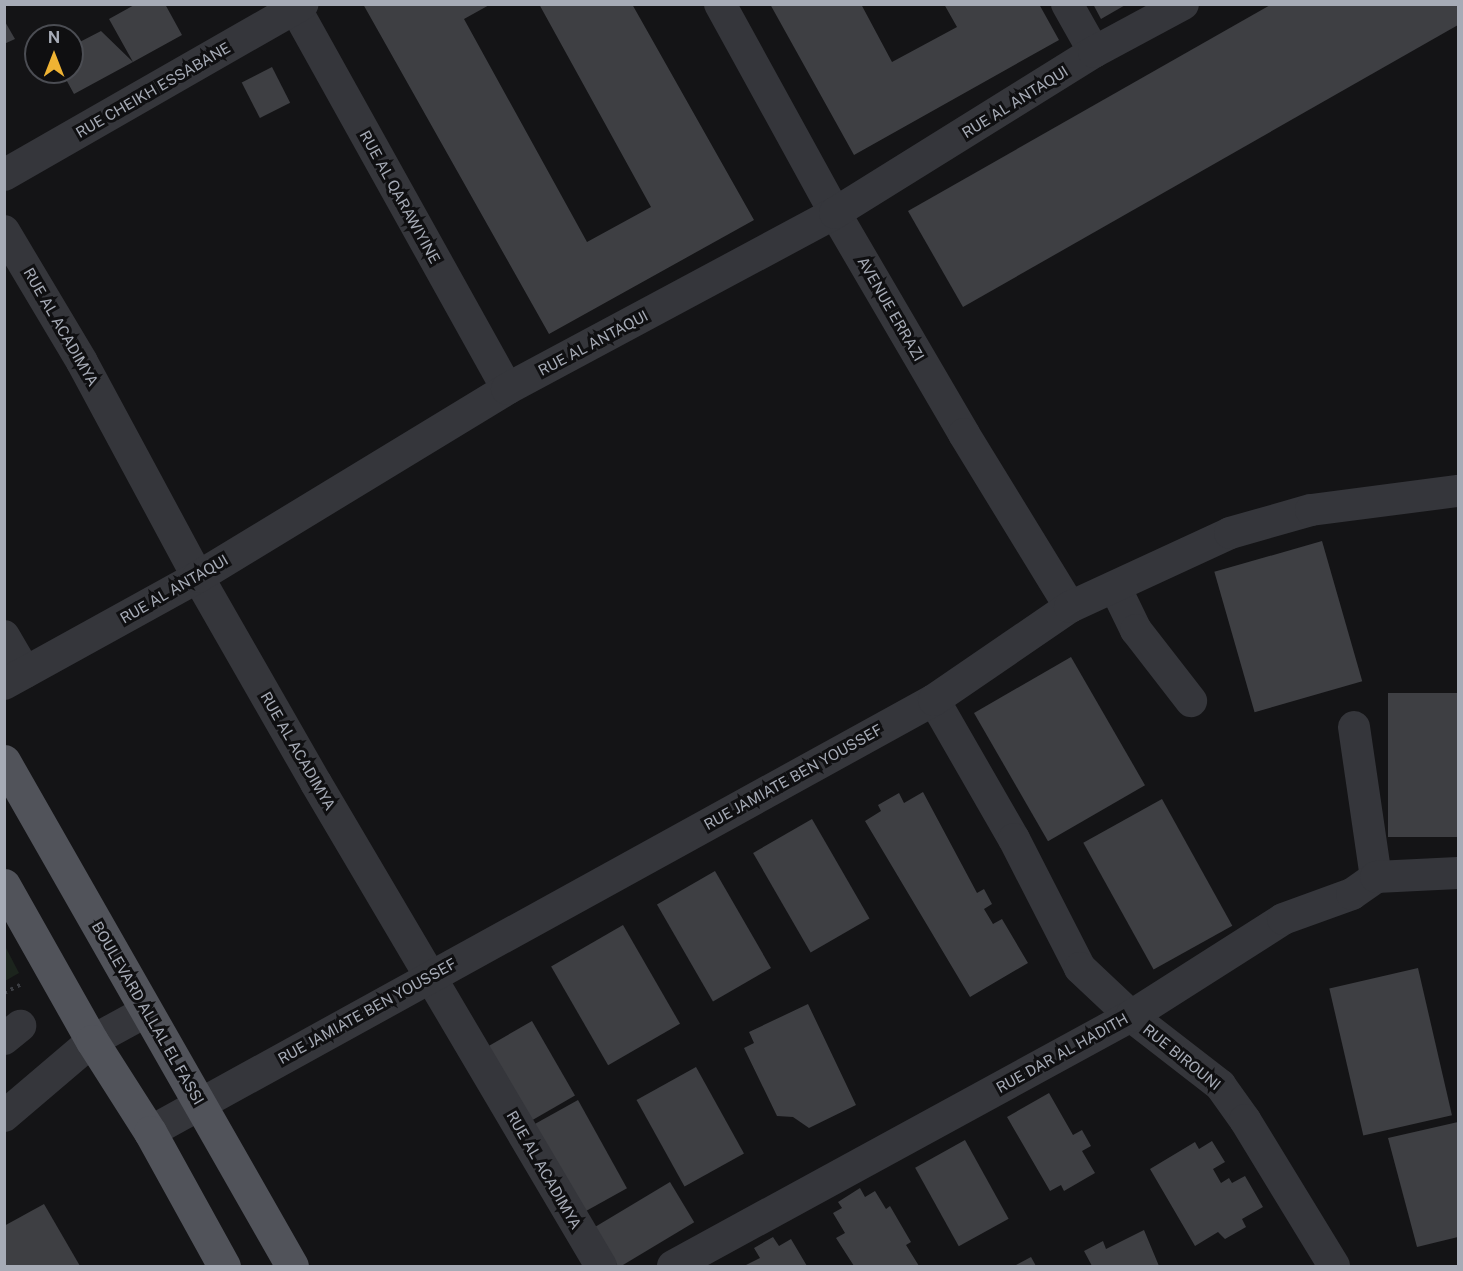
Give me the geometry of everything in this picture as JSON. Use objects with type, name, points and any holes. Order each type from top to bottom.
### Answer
[{"type":"main road","name":"BOULEVARD ALLAL EL FASSI","points":[[4,761],[292,1266]]},
{"type":"main road","points":[[4,885],[92,1041],[150,1132],[225,1266]]},
{"type":"street","name":"AVENUE ERRAZI","points":[[720,4],[835,213],[964,434],[1070,608]]},
{"type":"street","points":[[1067,4],[1094,52]]},
{"type":"street","name":"RUE AL ANTAQUI","points":[[15,678],[198,577],[507,389],[835,213],[1094,52],[1183,4]]},
{"type":"street","name":"RUE CHEIKH ESSABANE","points":[[4,175],[296,6]]},
{"type":"street","name":"RUE AL QARAWIYINE","points":[[296,6],[507,389]]},
{"type":"street","name":"RUE AL ACADIMYA","points":[[4,231],[82,362],[198,577],[601,1266]]},
{"type":"street","name":"RUE JAMIATE BEN YOUSSEF","points":[[150,1132],[934,700],[1070,608],[1230,532],[1311,510],[1458,491]]},
{"type":"street","points":[[1115,587],[1136,630],[1191,701]]},
{"type":"street","points":[[4,636],[15,678]]},
{"type":"street","name":"RUE BIROUNI","points":[[934,700],[1014,839],[1080,968],[1131,1016],[1220,1085],[1245,1120],[1329,1265]]},
{"type":"street","points":[[1354,727],[1376,877],[1458,873]]},
{"type":"street","name":"RUE DAR AL HADITH","points":[[673,1266],[1131,1016],[1283,919],[1352,894],[1376,877]]},
{"type":"street","points":[[4,1116],[92,1041],[146,1012]]},
{"type":"path","points":[[4,993],[32,978]]},
{"type":"shaded area","points":[[5,946],[19,973],[4,981]]},
{"type":"building","points":[[136,4],[165,4],[182,35],[133,62],[109,19]]},
{"type":"building","points":[[363,4],[491,4],[464,19],[587,242],[651,207],[539,4],[632,4],[754,220],[549,334]]},
{"type":"building","points":[[770,4],[861,4],[892,62],[957,27],[944,4],[1039,4],[1059,40],[854,155]]},
{"type":"building","points":[[1093,4],[1127,4],[1101,19]]},
{"type":"building","points":[[1272,4],[1458,4],[1458,25],[963,307],[908,211]]},
{"type":"building","points":[[4,20],[15,39],[4,44]]},
{"type":"building","points":[[101,31],[133,62],[74,94],[69,84],[84,84],[84,40]]},
{"type":"building","points":[[272,67],[290,103],[260,118],[242,82]]},
{"type":"building","points":[[1322,541],[1362,681],[1255,712],[1214,572]]},
{"type":"building","points":[[1071,657],[1145,785],[1048,841],[974,713]]},
{"type":"building","points":[[1388,693],[1458,693],[1458,837],[1388,837]]},
{"type":"building","points":[[923,792],[977,893],[984,889],[992,904],[984,909],[993,924],[1002,919],[1028,963],[970,997],[865,821],[881,811],[878,805],[899,793],[904,803]]},
{"type":"building","points":[[1162,799],[1232,926],[1154,969],[1083,843]]},
{"type":"building","points":[[812,819],[870,919],[811,953],[753,853]]},
{"type":"building","points":[[715,871],[771,968],[713,1001],[657,904]]},
{"type":"building","points":[[623,925],[680,1024],[608,1065],[551,966]]},
{"type":"building","points":[[1418,968],[1452,1115],[1363,1136],[1329,988]]},
{"type":"building","points":[[808,1004],[856,1105],[809,1128],[793,1117],[777,1116],[744,1048],[754,1043],[749,1032]]},
{"type":"building","points":[[532,1021],[575,1095],[527,1123],[484,1048]]},
{"type":"building","points":[[696,1067],[744,1154],[685,1187],[637,1100]]},
{"type":"building","points":[[1049,1093],[1073,1135],[1082,1130],[1091,1146],[1082,1151],[1095,1173],[1064,1191],[1061,1185],[1050,1191],[1007,1117]]},
{"type":"building","points":[[578,1100],[627,1188],[579,1215],[530,1127]]},
{"type":"building","points":[[1458,1122],[1458,1237],[1417,1247],[1388,1138]]},
{"type":"building","points":[[965,1140],[1009,1219],[959,1246],[915,1168]]},
{"type":"building","points":[[1212,1141],[1225,1162],[1213,1169],[1221,1183],[1229,1178],[1232,1183],[1245,1176],[1263,1207],[1242,1219],[1246,1227],[1225,1239],[1218,1232],[1195,1246],[1150,1169],[1195,1142],[1199,1149]]},
{"type":"building","points":[[670,1182],[694,1222],[621,1266],[618,1266],[595,1227]]},
{"type":"building","points":[[860,1188],[865,1197],[875,1191],[886,1209],[890,1206],[911,1242],[906,1245],[919,1266],[854,1266],[836,1238],[845,1233],[833,1213],[842,1208],[838,1202]]},
{"type":"building","points":[[44,1204],[80,1266],[4,1266],[4,1226]]},
{"type":"building","points":[[1144,1230],[1159,1266],[1092,1266],[1084,1251],[1103,1241],[1106,1249]]},
{"type":"building","points":[[773,1237],[779,1246],[791,1239],[807,1266],[744,1266],[760,1258],[754,1248]]},
{"type":"building","points":[[1031,1257],[1036,1266],[1014,1266]]}]
